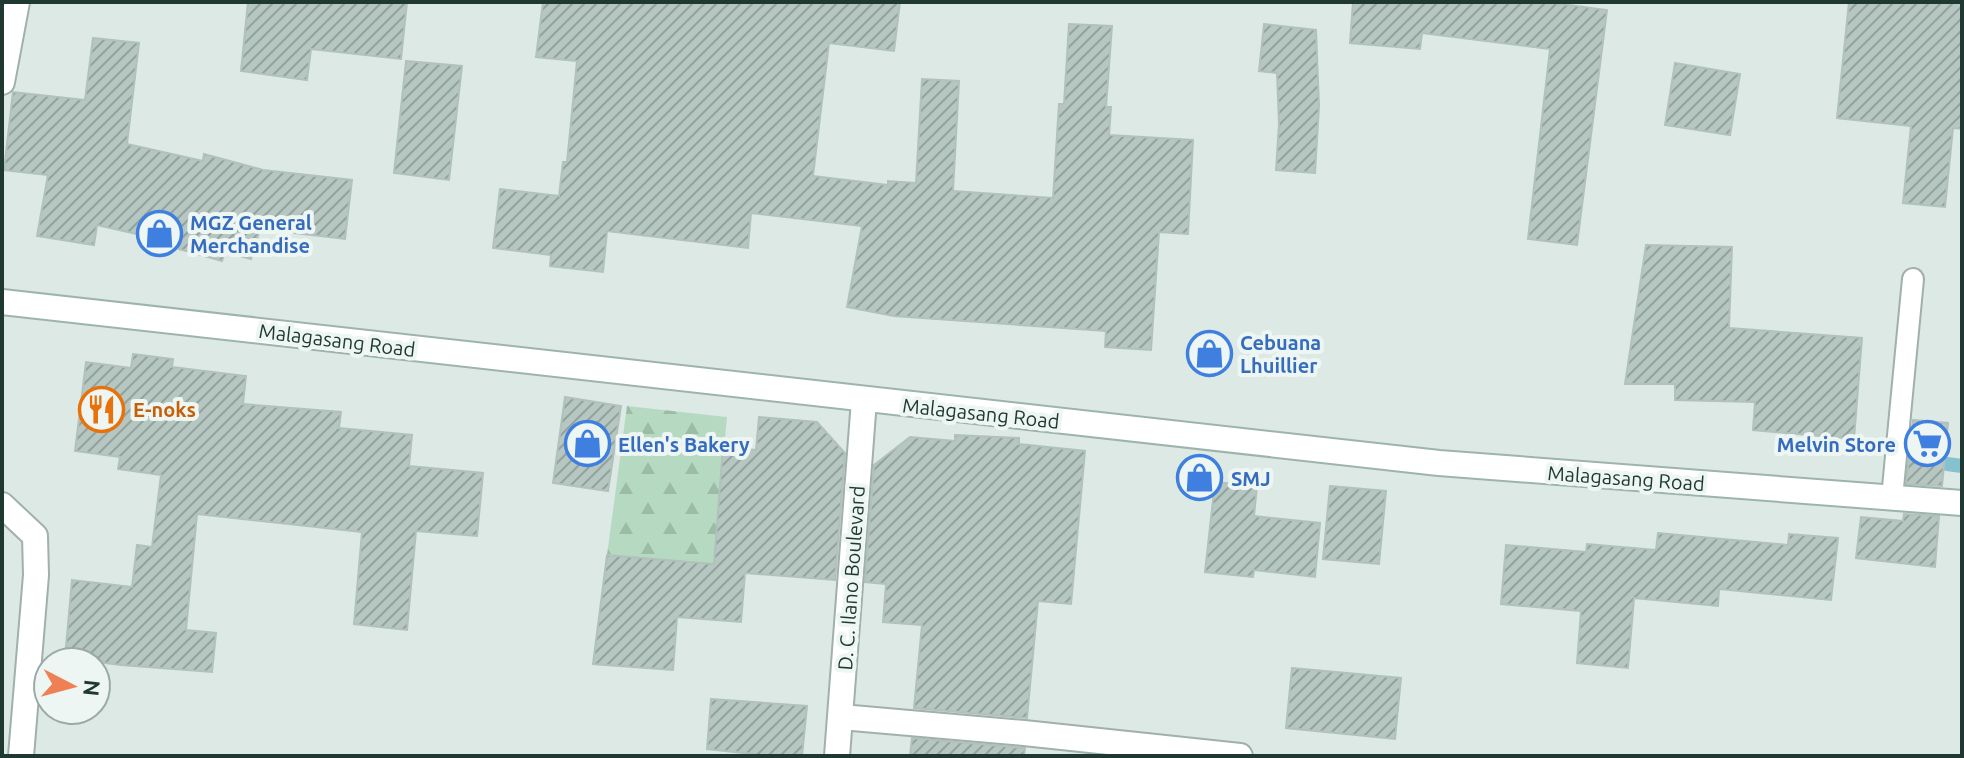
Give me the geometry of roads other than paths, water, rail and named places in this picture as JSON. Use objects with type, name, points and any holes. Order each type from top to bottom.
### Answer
[{"type":"main road","points":[[2,82],[17,2]]},
{"type":"main road","name":"Malagasang Road","points":[[2,302],[1439,463],[1962,503]]},
{"type":"main road","name":"D. C. Ilano Boulevard","points":[[837,756],[864,400]]},
{"type":"main road","points":[[2,505],[35,536],[36,575],[21,756]]},
{"type":"main road","points":[[841,717],[1240,756]]},
{"type":"lane","points":[[1892,498],[1913,279]]},
{"type":"waterway","points":[[1947,464],[1962,466]]},
{"type":"place","name":"MGZ General Merchandise","points":[[159,233]]},
{"type":"place","name":"Cebuana Lhuillier","points":[[1209,353]]},
{"type":"place","name":"E-noks","points":[[102,409]]},
{"type":"place","name":"Ellen's Bakery","points":[[587,444]]},
{"type":"place","name":"Melvin Store","points":[[1927,444]]},
{"type":"place","name":"SMJ","points":[[1200,478]]}]
